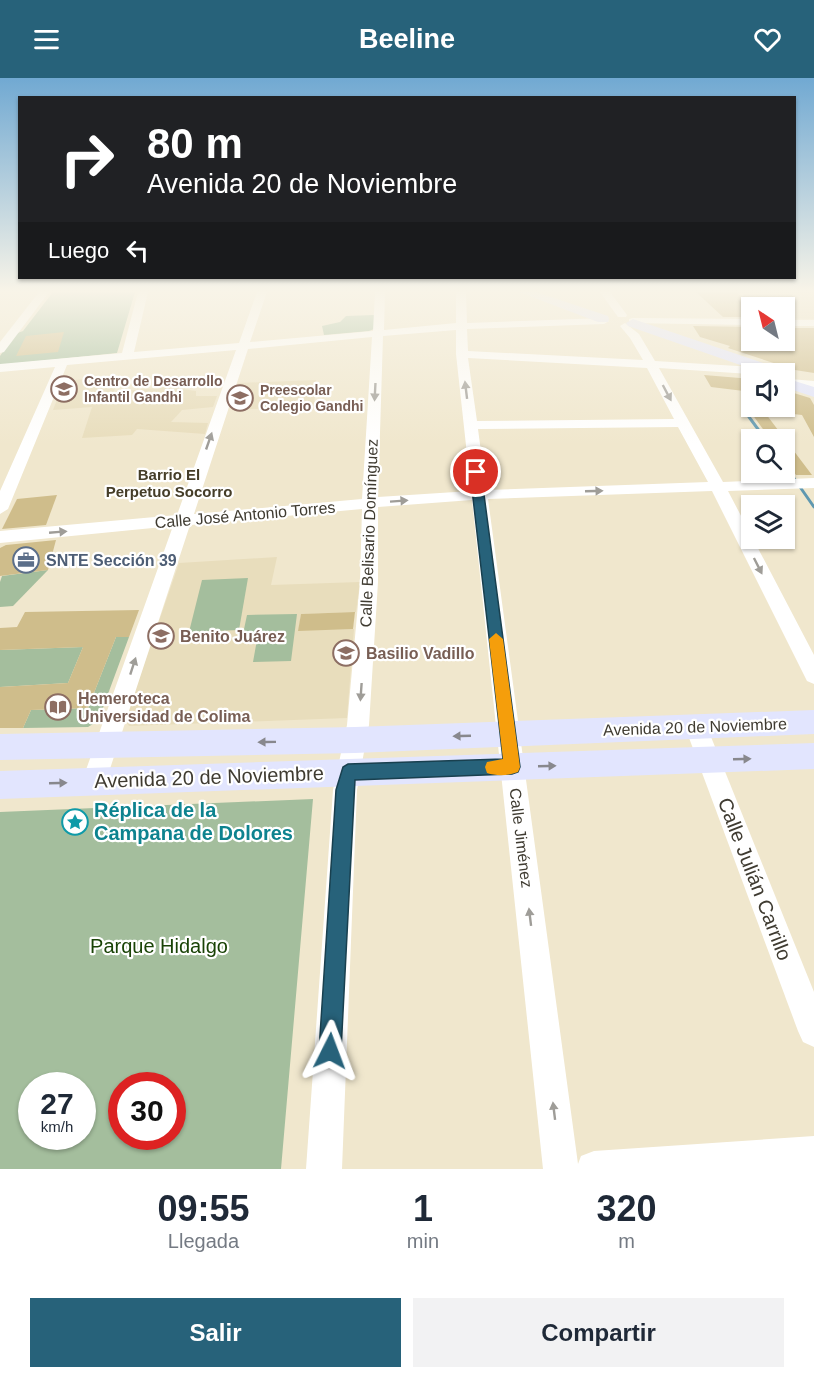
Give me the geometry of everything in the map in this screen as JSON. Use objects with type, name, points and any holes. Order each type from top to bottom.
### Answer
[{"type":"main road","points":[[678,343],[741,367]]},
{"type":"main road","points":[[684,343],[742,363]]},
{"type":"main road","points":[[795,380],[814,385]]},
{"type":"main road","points":[[795,383],[814,392]]},
{"type":"main road","name":"Avenida 20 de Noviembre","points":[[0,747],[355,740],[814,722]]},
{"type":"main road","name":"Avenida 20 de Noviembre","points":[[0,785],[814,756]]},
{"type":"street","points":[[127,356],[130,343]]},
{"type":"street","points":[[0,368],[264,343]]},
{"type":"street","name":"Calle Belisario Domínguez","points":[[324,1169],[345,790],[355,740],[369,582],[370,503],[377,343]]},
{"type":"street","name":"Calle Jiménez","points":[[462,343],[478,495],[561,1169]]},
{"type":"street","points":[[639,343],[718,487],[814,675]]},
{"type":"street","points":[[94,781],[242,345]]},
{"type":"street","points":[[462,354],[741,371]]},
{"type":"street","points":[[0,509],[63,362]]},
{"type":"street","points":[[470,424],[682,423]]},
{"type":"street","name":"Calle José Antonio Torres","points":[[0,537],[478,495],[804,484]]},
{"type":"street","name":"Calle Julián Carrillo","points":[[696,727],[814,1031]]},
{"type":"street","points":[[594,1169],[814,1154]]},
{"type":"shaded area","points":[[118,376],[114,392],[167,387],[196,391],[196,396],[217,396],[213,407],[182,410],[171,422],[208,423],[205,434],[137,429],[132,435],[82,438],[92,407],[53,410],[64,381]]},
{"type":"shaded area","points":[[316,380],[314,406],[232,410],[238,383]]},
{"type":"shaded area","points":[[277,557],[271,585],[360,582],[356,612],[301,614],[299,630],[354,629],[347,718],[129,726],[125,720],[179,563]]},
{"type":"green space","points":[[9,343],[120,343],[117,353],[0,365],[0,356]]},
{"type":"green space","points":[[48,570],[13,606],[0,607],[2,576]]},
{"type":"green space","points":[[248,578],[239,630],[189,632],[202,580]]},
{"type":"green space","points":[[297,614],[291,661],[253,662],[258,634],[243,634],[247,615]]},
{"type":"green space","points":[[116,637],[129,637],[98,721],[88,727],[23,728],[31,710],[88,708]]},
{"type":"green space","points":[[83,647],[68,683],[0,687],[0,650]]},
{"type":"green space","name":"Parque Hidalgo","points":[[313,799],[281,1169],[0,1169],[0,812]]},
{"type":"building","points":[[23,343],[61,343],[58,352],[16,356]]},
{"type":"building","points":[[720,343],[741,343],[741,351],[795,351],[795,343],[814,343],[814,373],[795,370],[795,363],[774,363],[728,348],[730,346]]},
{"type":"building","points":[[704,375],[741,378],[741,391],[711,387]]},
{"type":"building","points":[[795,393],[810,398],[814,405],[814,437],[802,415],[795,414]]},
{"type":"building","points":[[754,417],[768,417],[777,429],[763,429]]},
{"type":"building","points":[[795,452],[812,475],[795,474]]},
{"type":"building","name":"SNTE Sección 39","points":[[57,495],[46,525],[2,529],[17,499]]},
{"type":"building","name":"SNTE Sección 39","points":[[56,540],[48,570],[0,576],[0,548],[6,545]]},
{"type":"building","points":[[139,610],[129,637],[116,637],[88,708],[31,710],[23,728],[0,728],[0,687],[68,683],[83,647],[0,650],[0,628],[17,627],[25,612]]},
{"type":"building","points":[[355,612],[353,629],[298,631],[301,614]]},
{"type":"waterway","points":[[749,417],[758,429]]},
{"type":"waterway","points":[[795,480],[814,507]]},
{"type":"slow traffic","points":[[493,767],[512,767],[496,639]]},
{"type":"place","name":"Centro de Desarrollo Infantil Gandhi","points":[[64,389]]},
{"type":"place","name":"Preescolar Colegio Gandhi","points":[[240,398]]},
{"type":"place","name":"SNTE Sección 39","points":[[26,560]]},
{"type":"place","name":"Benito Juárez","points":[[161,636]]},
{"type":"place","name":"Basilio Vadillo","points":[[346,653]]},
{"type":"place","name":"Hemeroteca Universidad de Colima","points":[[58,707]]},
{"type":"place","name":"Réplica de la Campana de Dolores","points":[[75,822]]},
{"type":"district","name":"Barrio El Perpetuo Socorro","points":[[169,482]]},
{"type":"route","points":[[330,1051],[345,790],[348,772],[512,767],[476,472]]}]
